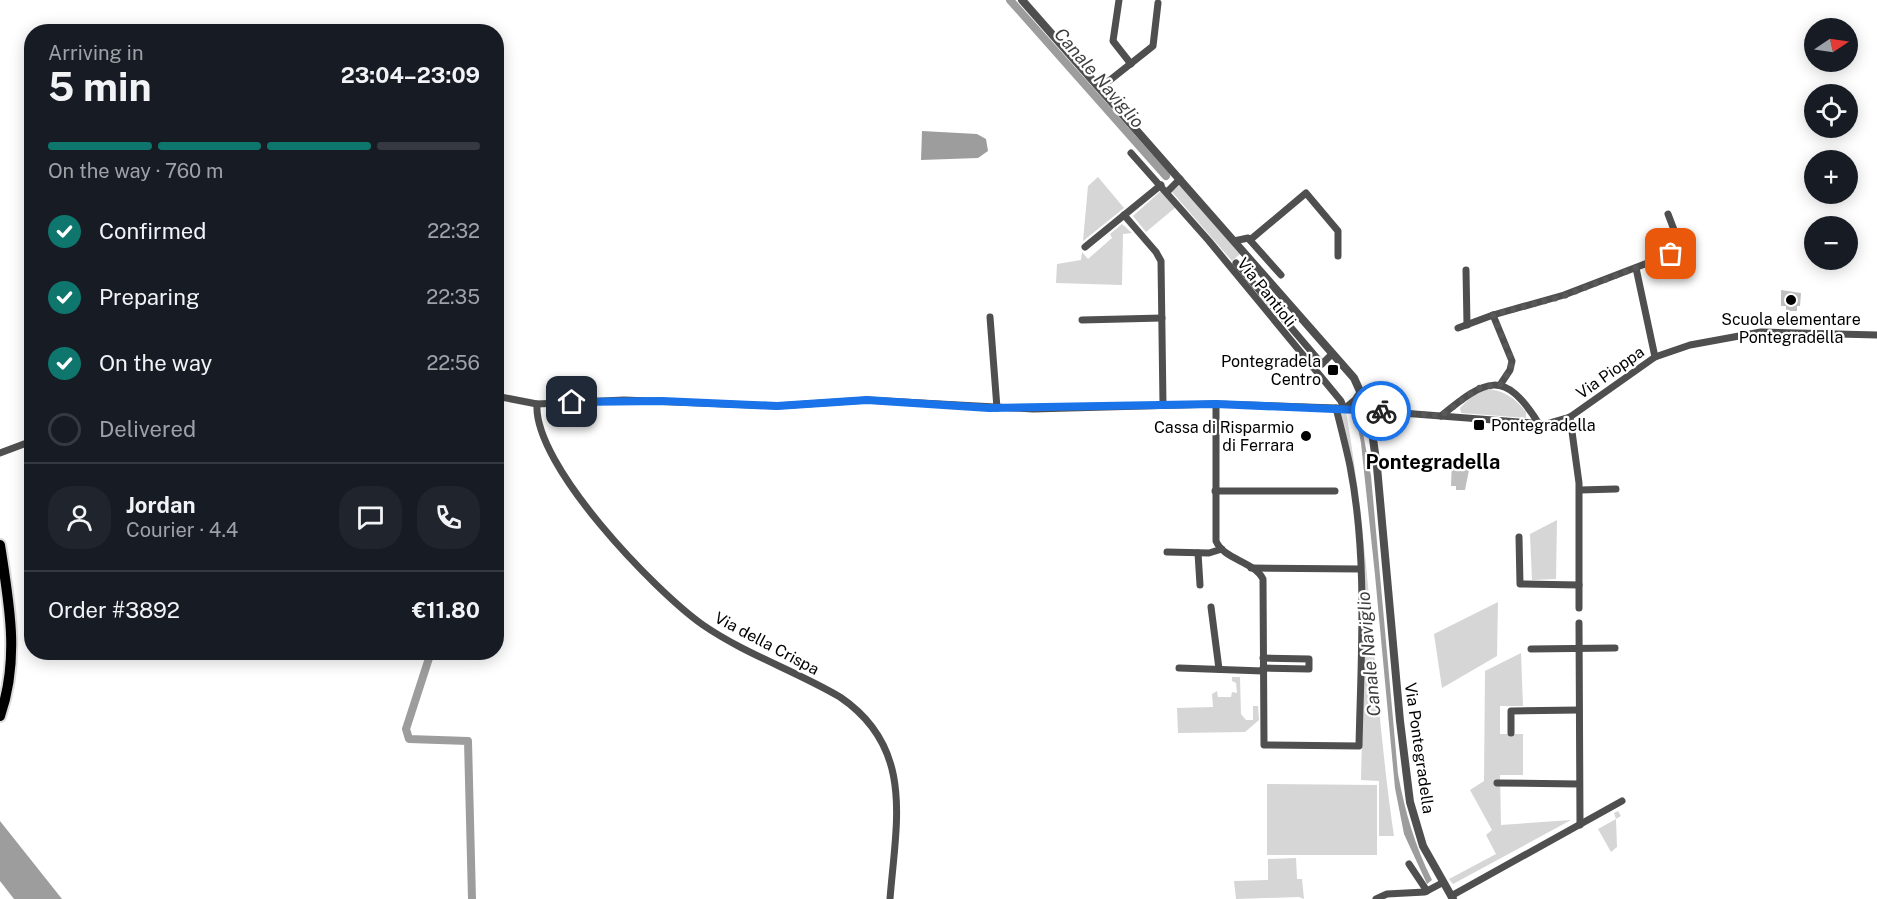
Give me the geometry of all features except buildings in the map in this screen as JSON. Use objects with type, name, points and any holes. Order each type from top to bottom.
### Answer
[{"type":"main road","points":[[0,545],[12,639],[9,682],[0,716]]},
{"type":"street","name":"Via Pontegradella","points":[[1022,0],[1354,378],[1361,391],[1368,407],[1383,517],[1407,784],[1419,836],[1442,883],[1452,897]]},
{"type":"street","points":[[1119,0],[1113,41],[1131,63]]},
{"type":"street","points":[[1100,88],[1153,46],[1158,3]]},
{"type":"street","name":"Via Pantioli","points":[[1131,153],[1233,266],[1341,401],[1340,409]]},
{"type":"street","points":[[1167,192],[1180,179]]},
{"type":"street","points":[[1085,247],[1161,185]]},
{"type":"street","points":[[1250,240],[1306,193],[1338,231],[1338,256]]},
{"type":"street","points":[[1458,328],[1493,315],[1564,296],[1671,254],[1679,243],[1668,214]]},
{"type":"street","points":[[1124,215],[1161,261],[1163,405]]},
{"type":"street","points":[[1234,241],[1248,238],[1281,275]]},
{"type":"street","points":[[1245,255],[1233,266],[1322,364],[1332,354]]},
{"type":"street","points":[[1636,268],[1655,357]]},
{"type":"street","points":[[1466,270],[1467,325]]},
{"type":"street","points":[[1493,315],[1512,361],[1510,370],[1500,385]]},
{"type":"street","points":[[990,317],[997,408]]},
{"type":"street","points":[[1082,321],[1162,318]]},
{"type":"street","name":"Via Pioppa","points":[[504,398],[537,404],[624,400],[777,406],[867,400],[997,408],[1216,404],[1340,409],[1368,407],[1539,424],[1553,423],[1570,417],[1655,357],[1690,345],[1761,332],[1877,335]]},
{"type":"street","points":[[1441,416],[1478,388],[1500,385],[1521,398],[1539,424]]},
{"type":"street","points":[[1216,404],[1215,537],[1222,549],[1263,579],[1264,745],[1359,746],[1360,569],[1353,484],[1340,409],[1355,400],[1361,391]]},
{"type":"street","name":"Via della Crispa","points":[[537,404],[536,418],[541,431],[572,488],[662,590],[685,611],[714,632],[840,697],[877,733],[890,758],[897,791],[890,899]]},
{"type":"street","points":[[1570,417],[1578,462],[1580,490],[1579,608]]},
{"type":"street","points":[[0,453],[24,444]]},
{"type":"street","points":[[1580,490],[1616,489]]},
{"type":"street","points":[[1215,491],[1335,491]]},
{"type":"street","points":[[1519,537],[1520,584],[1579,585]]},
{"type":"street","points":[[1167,552],[1213,553],[1222,549]]},
{"type":"street","points":[[1198,553],[1200,585]]},
{"type":"street","points":[[1251,568],[1360,569]]},
{"type":"street","points":[[1211,607],[1219,669]]},
{"type":"street","points":[[1579,623],[1580,825]]},
{"type":"street","points":[[1531,649],[1615,648]]},
{"type":"street","points":[[1179,668],[1309,669],[1309,659],[1263,658]]},
{"type":"street","points":[[1511,733],[1510,711],[1579,710]]},
{"type":"street","points":[[1497,783],[1579,784]]},
{"type":"street","points":[[1452,897],[1622,801]]},
{"type":"street","points":[[1409,864],[1427,891]]},
{"type":"street","points":[[1376,899],[1387,894],[1427,891],[1442,883]]},
{"type":"shaded area","points":[[922,131],[977,134],[986,139],[988,151],[978,158],[921,160]]},
{"type":"shaded area","points":[[1098,177],[1124,208],[1083,241],[1088,186]]},
{"type":"shaded area","points":[[1180,185],[1240,254],[1232,261],[1172,192]]},
{"type":"shaded area","points":[[1162,190],[1176,207],[1146,232],[1133,216]]},
{"type":"shaded area","points":[[1122,224],[1132,233],[1123,234],[1122,285],[1056,283],[1057,264],[1081,260],[1082,252],[1088,259],[1112,238],[1110,234]]},
{"type":"shaded area","points":[[1486,389],[1504,393],[1513,399],[1526,412],[1526,418],[1461,413],[1460,408],[1474,394]]},
{"type":"shaded area","points":[[1338,410],[1346,412],[1361,518],[1381,730],[1394,836],[1379,836],[1379,781],[1361,780],[1363,690],[1357,494]]},
{"type":"shaded area","points":[[1360,417],[1371,476],[1398,774],[1411,828],[1432,880],[1427,884],[1404,834],[1395,788],[1375,575],[1361,443],[1356,418]]},
{"type":"shaded area","points":[[1557,520],[1556,579],[1532,580],[1530,534]]},
{"type":"shaded area","points":[[1498,602],[1497,656],[1442,688],[1434,634]]},
{"type":"shaded area","points":[[1521,653],[1523,706],[1500,706],[1500,734],[1523,734],[1523,775],[1500,775],[1501,825],[1571,820],[1453,884],[1449,879],[1496,854],[1486,835],[1492,830],[1470,790],[1484,781],[1485,671]]},
{"type":"shaded area","points":[[1232,677],[1240,677],[1241,714],[1246,720],[1253,720],[1253,706],[1258,706],[1259,720],[1245,732],[1178,733],[1177,708],[1213,707],[1212,694],[1217,691],[1218,697],[1231,697],[1232,692],[1237,693],[1236,683],[1232,681]]},
{"type":"shaded area","points":[[1267,784],[1377,785],[1377,855],[1267,855]]},
{"type":"shaded area","points":[[1618,811],[1621,816],[1616,819],[1614,813]]},
{"type":"shaded area","points":[[1616,819],[1617,847],[1611,852],[1598,829]]},
{"type":"shaded area","points":[[0,821],[62,899],[14,899],[0,881]]},
{"type":"shaded area","points":[[1296,858],[1297,879],[1302,879],[1304,899],[1299,897],[1236,899],[1234,881],[1268,880],[1268,859]]},
{"type":"waterway","name":"Canale Naviglio","points":[[1010,0],[1166,176]]},
{"type":"waterway","points":[[428,660],[406,729],[409,739],[468,741],[472,899]]},
{"type":"way so far","points":[[1381,411],[1441,416],[1478,388],[1500,385],[1510,370],[1512,361],[1493,315],[1564,296],[1671,254]]},
{"type":"place","name":"Scuola elementare Pontegradella","points":[[1791,300]]},
{"type":"place","name":"Pontegradela Centro","points":[[1333,370]]},
{"type":"place","name":"Pontegradella","points":[[1479,425]]},
{"type":"place","name":"Cassa di Risparmio di Ferrara","points":[[1306,436]]},
{"type":"district","name":"Pontegradella","points":[[1433,462]]},
{"type":"route","points":[[572,402],[624,400],[777,406],[867,400],[1033,409],[1216,404],[1381,411]]}]
